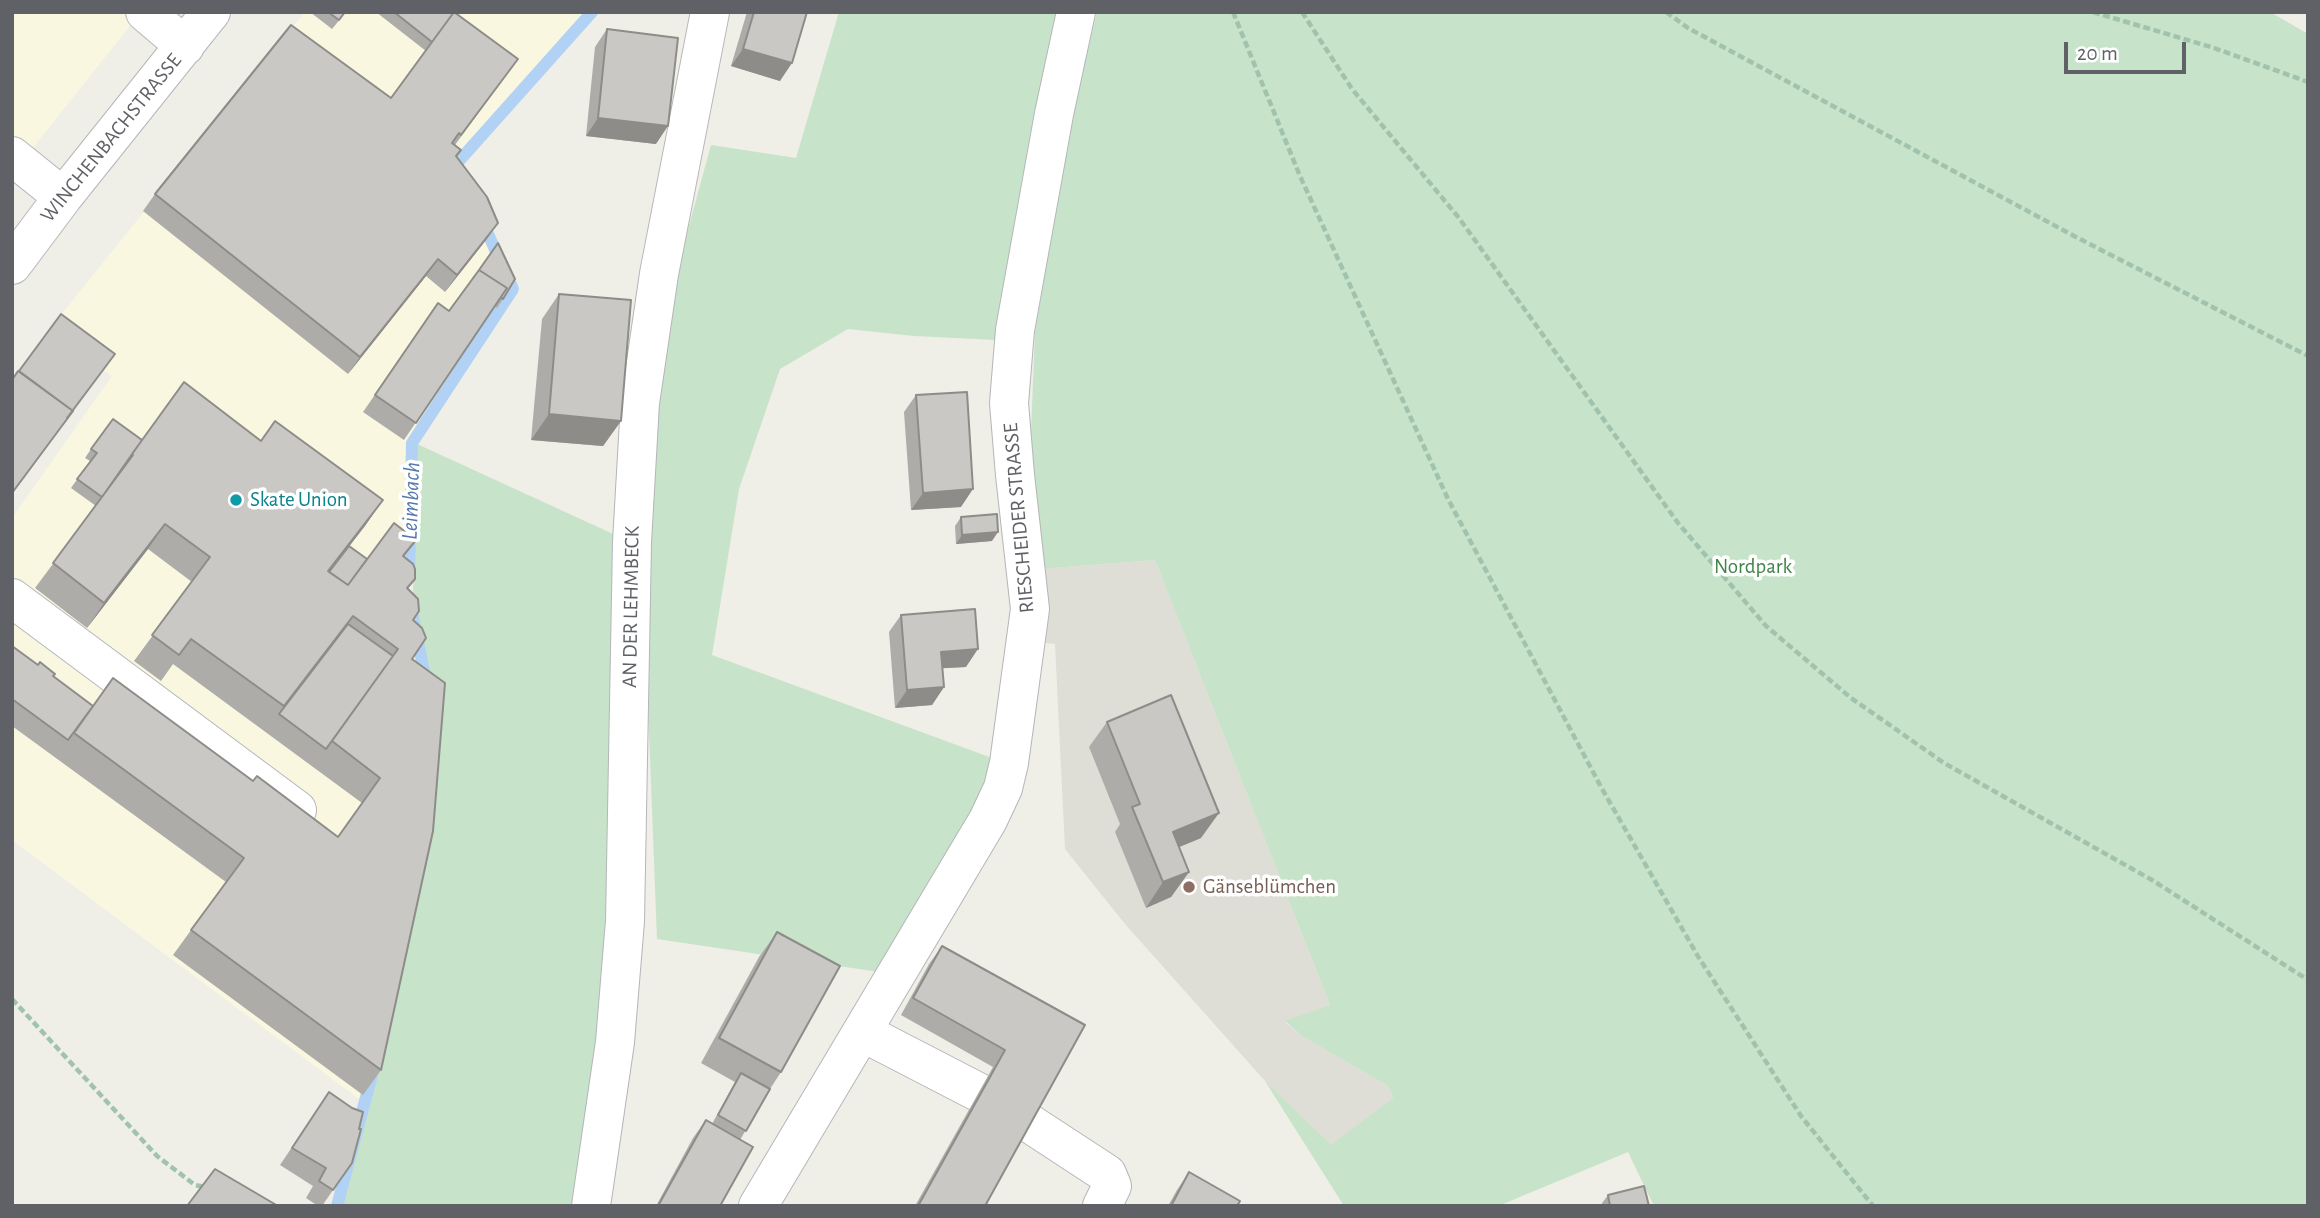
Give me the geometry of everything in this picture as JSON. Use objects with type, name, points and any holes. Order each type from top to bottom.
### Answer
[{"type":"street","points":[[145,12],[185,46]]},
{"type":"street","name":"WINCHENBACHSTRASSE","points":[[12,265],[211,12]]},
{"type":"street","name":"AN DER LEHMBECK","points":[[591,1206],[615,1042],[625,921],[632,542],[640,403],[660,274],[710,12]]},
{"type":"street","name":"RIESCHEIDER STRASSE","points":[[759,1205],[988,820],[1003,788],[1009,763],[1030,609],[1009,403],[1015,330],[1054,114],[1076,12]]},
{"type":"street","points":[[12,156],[63,197]]},
{"type":"street","points":[[12,598],[323,830]]},
{"type":"street","points":[[862,1032],[978,1092]]},
{"type":"street","points":[[1029,1123],[1107,1174],[1112,1185],[1102,1206]]},
{"type":"path","points":[[1234,12],[1300,176],[1448,499],[1601,787],[1699,958],[1801,1116],[1872,1206]]},
{"type":"path","points":[[1302,12],[1352,89],[1459,218],[1678,523],[1766,626],[1851,698],[1944,763],[2152,880],[2308,980]]},
{"type":"path","points":[[1665,12],[1688,28],[2074,236],[2308,356]]},
{"type":"path","points":[[2093,12],[2214,48],[2308,82]]},
{"type":"path","points":[[12,999],[158,1156],[195,1185],[207,1187]]},
{"type":"shaded area","points":[[12,12],[141,12],[12,174]]},
{"type":"shaded area","points":[[305,12],[595,12],[455,169],[481,208],[518,290],[417,444],[408,443],[403,595],[427,711],[415,852],[359,1099],[12,840],[12,518],[112,376],[48,331]]},
{"type":"shaded area","name":"Gänseblümchen","points":[[1155,560],[1330,1005],[1285,1022],[1302,1036],[1388,1086],[1393,1098],[1331,1146],[1265,1081],[1125,924],[1065,849],[1055,644],[1038,642],[1039,569]]},
{"type":"green space","points":[[839,12],[1061,12],[996,340],[848,329],[780,369],[739,489],[712,655],[992,758],[969,830],[886,973],[657,939],[646,653],[650,421],[671,292],[711,145],[796,158]]},
{"type":"green space","name":"Nordpark","points":[[1097,12],[2270,12],[2308,34],[2308,1206],[1654,1206],[1628,1152],[1498,1206],[1344,1206],[1265,1081],[1331,1145],[1393,1098],[1388,1086],[1302,1036],[1285,1021],[1330,1005],[1155,560],[1039,569],[1031,433],[1035,331],[1070,123]]},
{"type":"green space","points":[[417,444],[624,539],[610,1028],[575,1206],[341,1206],[369,1105],[425,856],[436,705],[413,595]]},
{"type":"building","points":[[328,12],[345,12],[339,20]]},
{"type":"building","points":[[394,12],[454,12],[432,42]]},
{"type":"building","points":[[454,12],[518,59],[461,135],[459,133],[452,143],[461,150],[456,156],[487,197],[498,223],[457,275],[438,259],[360,357],[155,194],[291,25],[391,98]]},
{"type":"building","points":[[754,12],[807,12],[792,63],[743,49]]},
{"type":"building","points":[[607,29],[678,38],[668,126],[598,118]]},
{"type":"building","points":[[498,243],[515,279],[503,299],[501,297],[507,288],[479,270]]},
{"type":"building","points":[[479,270],[507,288],[416,423],[375,395],[438,303],[449,311]]},
{"type":"building","points":[[559,294],[631,300],[621,421],[549,414]]},
{"type":"building","points":[[61,314],[115,354],[73,411],[19,371]]},
{"type":"building","points":[[18,371],[73,411],[12,493],[12,380]]},
{"type":"building","points":[[184,382],[261,441],[275,421],[383,500],[328,571],[348,585],[394,523],[416,540],[403,556],[415,569],[415,579],[407,588],[418,599],[419,611],[413,620],[422,628],[426,638],[412,659],[445,683],[433,831],[381,1070],[191,930],[244,858],[74,733],[113,678],[253,781],[257,776],[338,837],[380,778],[332,741],[398,649],[353,616],[284,706],[191,639],[179,655],[152,635],[210,557],[165,524],[104,603],[53,563]]},
{"type":"building","points":[[967,392],[973,489],[923,493],[916,395]]},
{"type":"building","points":[[113,419],[142,440],[102,497],[77,479],[97,453],[91,449]]},
{"type":"building","points":[[997,514],[998,532],[962,535],[961,517]]},
{"type":"building","points":[[349,546],[367,559],[348,585],[329,572]]},
{"type":"building","points":[[975,609],[978,649],[941,652],[944,687],[907,690],[901,615]]},
{"type":"building","points":[[348,624],[393,656],[326,749],[279,714]]},
{"type":"building","points":[[12,646],[38,665],[40,662],[55,674],[53,676],[93,706],[68,740],[12,699]]},
{"type":"building","points":[[1171,695],[1219,813],[1173,832],[1189,872],[1163,882],[1132,807],[1140,804],[1107,722]]},
{"type":"building","points":[[777,932],[840,966],[781,1072],[719,1038]]},
{"type":"building","points":[[942,946],[1085,1025],[985,1206],[918,1206],[1005,1050],[913,998]]},
{"type":"building","points":[[741,1073],[770,1089],[746,1131],[718,1115]]},
{"type":"building","points":[[329,1092],[352,1108],[363,1112],[352,1163],[333,1190],[319,1181],[326,1168],[292,1148]]},
{"type":"building","points":[[706,1120],[753,1147],[720,1206],[658,1206]]},
{"type":"building","points":[[215,1169],[278,1206],[187,1206]]},
{"type":"building","points":[[1189,1172],[1240,1201],[1237,1206],[1171,1206]]},
{"type":"building","points":[[1644,1186],[1649,1206],[1610,1206],[1608,1195]]},
{"type":"waterway","name":"Leimbach","points":[[450,171],[592,12]]},
{"type":"waterway","name":"Leimbach","points":[[409,574],[412,443],[513,289],[483,223]]},
{"type":"waterway","name":"Leimbach","points":[[410,603],[426,681]]},
{"type":"waterway","name":"Leimbach","points":[[337,1206],[373,1071]]},
{"type":"place","name":"Skate Union","points":[[236,500]]},
{"type":"place","name":"Gänseblümchen","points":[[1189,887]]}]
